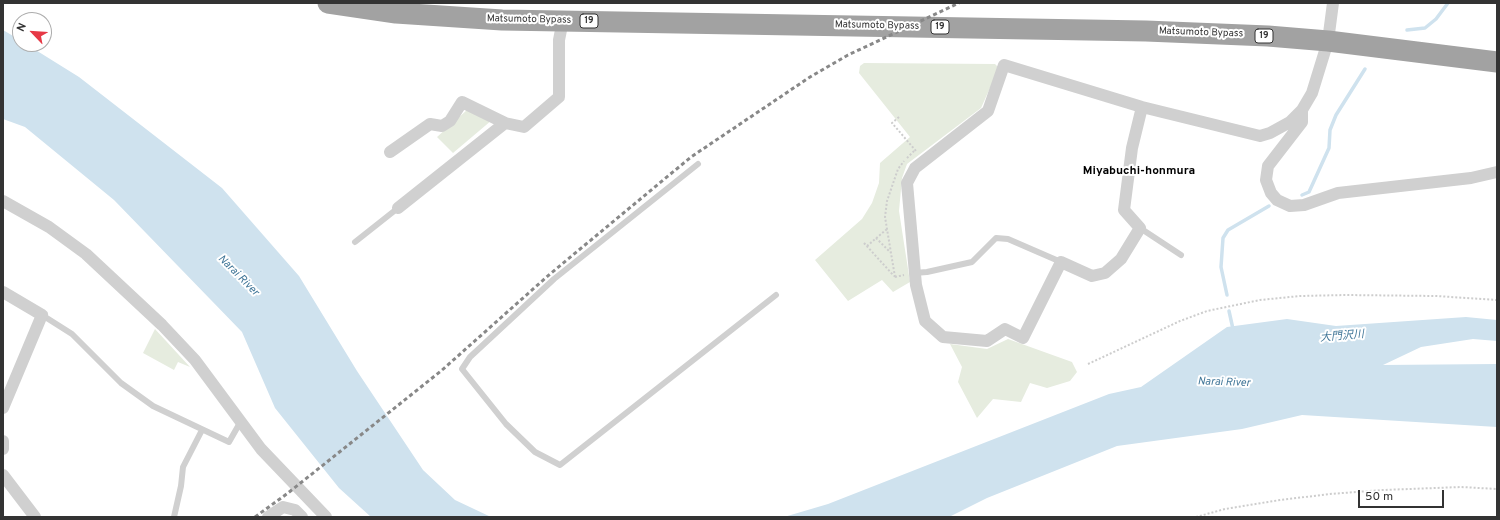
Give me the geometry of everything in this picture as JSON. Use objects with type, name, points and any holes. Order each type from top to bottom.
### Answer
[{"type":"highway","name":"Matsumoto Bypass","points":[[328,3],[396,13],[502,20],[1146,31],[1268,36],[1328,41],[1497,62]]},
{"type":"street","points":[[1142,107],[1132,148],[1124,210],[1140,228],[1121,259],[1105,272],[1092,276],[1061,262],[1023,338],[1005,329],[988,341],[943,336],[924,321],[914,273],[907,182],[915,168],[988,111],[1004,65],[1142,107],[1260,136],[1270,133],[1290,122],[1302,110],[1312,93],[1328,41],[1333,3]]},
{"type":"street","points":[[390,152],[430,124],[442,126],[450,122],[462,102],[505,123],[524,127],[559,97],[559,40],[563,20]]},
{"type":"street","points":[[1302,110],[1302,122],[1268,166],[1266,180],[1271,193],[1277,200],[1290,206],[1304,205],[1345,192],[1471,178],[1497,172]]},
{"type":"street","points":[[398,208],[505,123]]},
{"type":"street","points":[[3,201],[49,227],[97,264],[162,325],[195,360],[261,449],[326,517]]},
{"type":"street","points":[[3,292],[42,315],[3,408]]},
{"type":"street","points":[[3,441],[3,449]]},
{"type":"street","points":[[3,475],[35,517]]},
{"type":"street","points":[[268,517],[283,507],[295,510],[302,517]]},
{"type":"lane","points":[[698,164],[554,279],[470,357],[462,369],[506,424],[536,452],[560,465],[776,295]]},
{"type":"lane","points":[[355,242],[398,208]]},
{"type":"lane","points":[[1140,228],[1181,255]]},
{"type":"lane","points":[[914,273],[927,272],[972,262],[996,238],[1008,239],[1061,262]]},
{"type":"lane","points":[[42,315],[72,334],[121,383],[153,406],[229,442],[241,421]]},
{"type":"lane","points":[[174,517],[181,486],[183,467],[202,430]]},
{"type":"path","points":[[899,117],[892,123],[924,161]]},
{"type":"path","points":[[864,243],[895,277],[885,216],[887,201],[898,169],[915,150]]},
{"type":"path","points":[[866,246],[887,228]]},
{"type":"path","points":[[876,238],[891,253]]},
{"type":"path","points":[[1088,364],[1207,311],[1260,300],[1300,296],[1346,295],[1436,296],[1497,300]]},
{"type":"path","points":[[1196,517],[1225,509],[1280,500],[1383,490],[1461,487],[1497,489]]},
{"type":"shaded area","points":[[864,63],[995,64],[999,68],[981,108],[907,164],[902,178],[899,211],[910,282],[893,292],[882,280],[848,301],[815,260],[862,219],[872,203],[879,183],[880,163],[910,137],[859,73],[860,66]]},
{"type":"shaded area","points":[[467,110],[492,120],[453,153],[437,137]]},
{"type":"shaded area","points":[[155,329],[190,367],[178,362],[174,370],[143,353]]},
{"type":"shaded area","points":[[1008,339],[1072,362],[1077,372],[1070,381],[1047,388],[1030,383],[1021,402],[993,399],[977,418],[958,382],[962,367],[950,344],[987,349]]},
{"type":"water","name":"Narai River","points":[[3,30],[12,35],[12,52],[39,52],[79,77],[222,188],[299,276],[357,371],[423,470],[455,500],[491,517],[371,517],[339,488],[275,408],[242,332],[114,200],[25,127],[3,119]]},
{"type":"water","points":[[1466,317],[1497,320],[1497,341],[1473,339],[1421,347],[1383,365],[1497,364],[1497,427],[1302,415],[1242,429],[1117,446],[987,498],[949,517],[784,517],[828,504],[1109,394],[1141,387],[1227,327],[1287,319],[1336,326]]},
{"type":"waterway","points":[[1407,30],[1425,28],[1436,19],[1448,3]]},
{"type":"waterway","points":[[1302,195],[1309,192],[1329,148],[1330,130],[1336,115],[1365,69]]},
{"type":"waterway","points":[[1227,295],[1221,267],[1223,238],[1228,230],[1269,206]]},
{"type":"waterway","points":[[1229,311],[1233,329]]},
{"type":"railway","points":[[255,517],[288,493],[441,371],[550,274],[691,157],[810,77],[848,55],[959,3]]},
{"type":"district","name":"Miyabuchi-honmura","points":[[1139,172]]},
{"type":"water label","name":"大門沢川","points":[[1342,337]]}]
